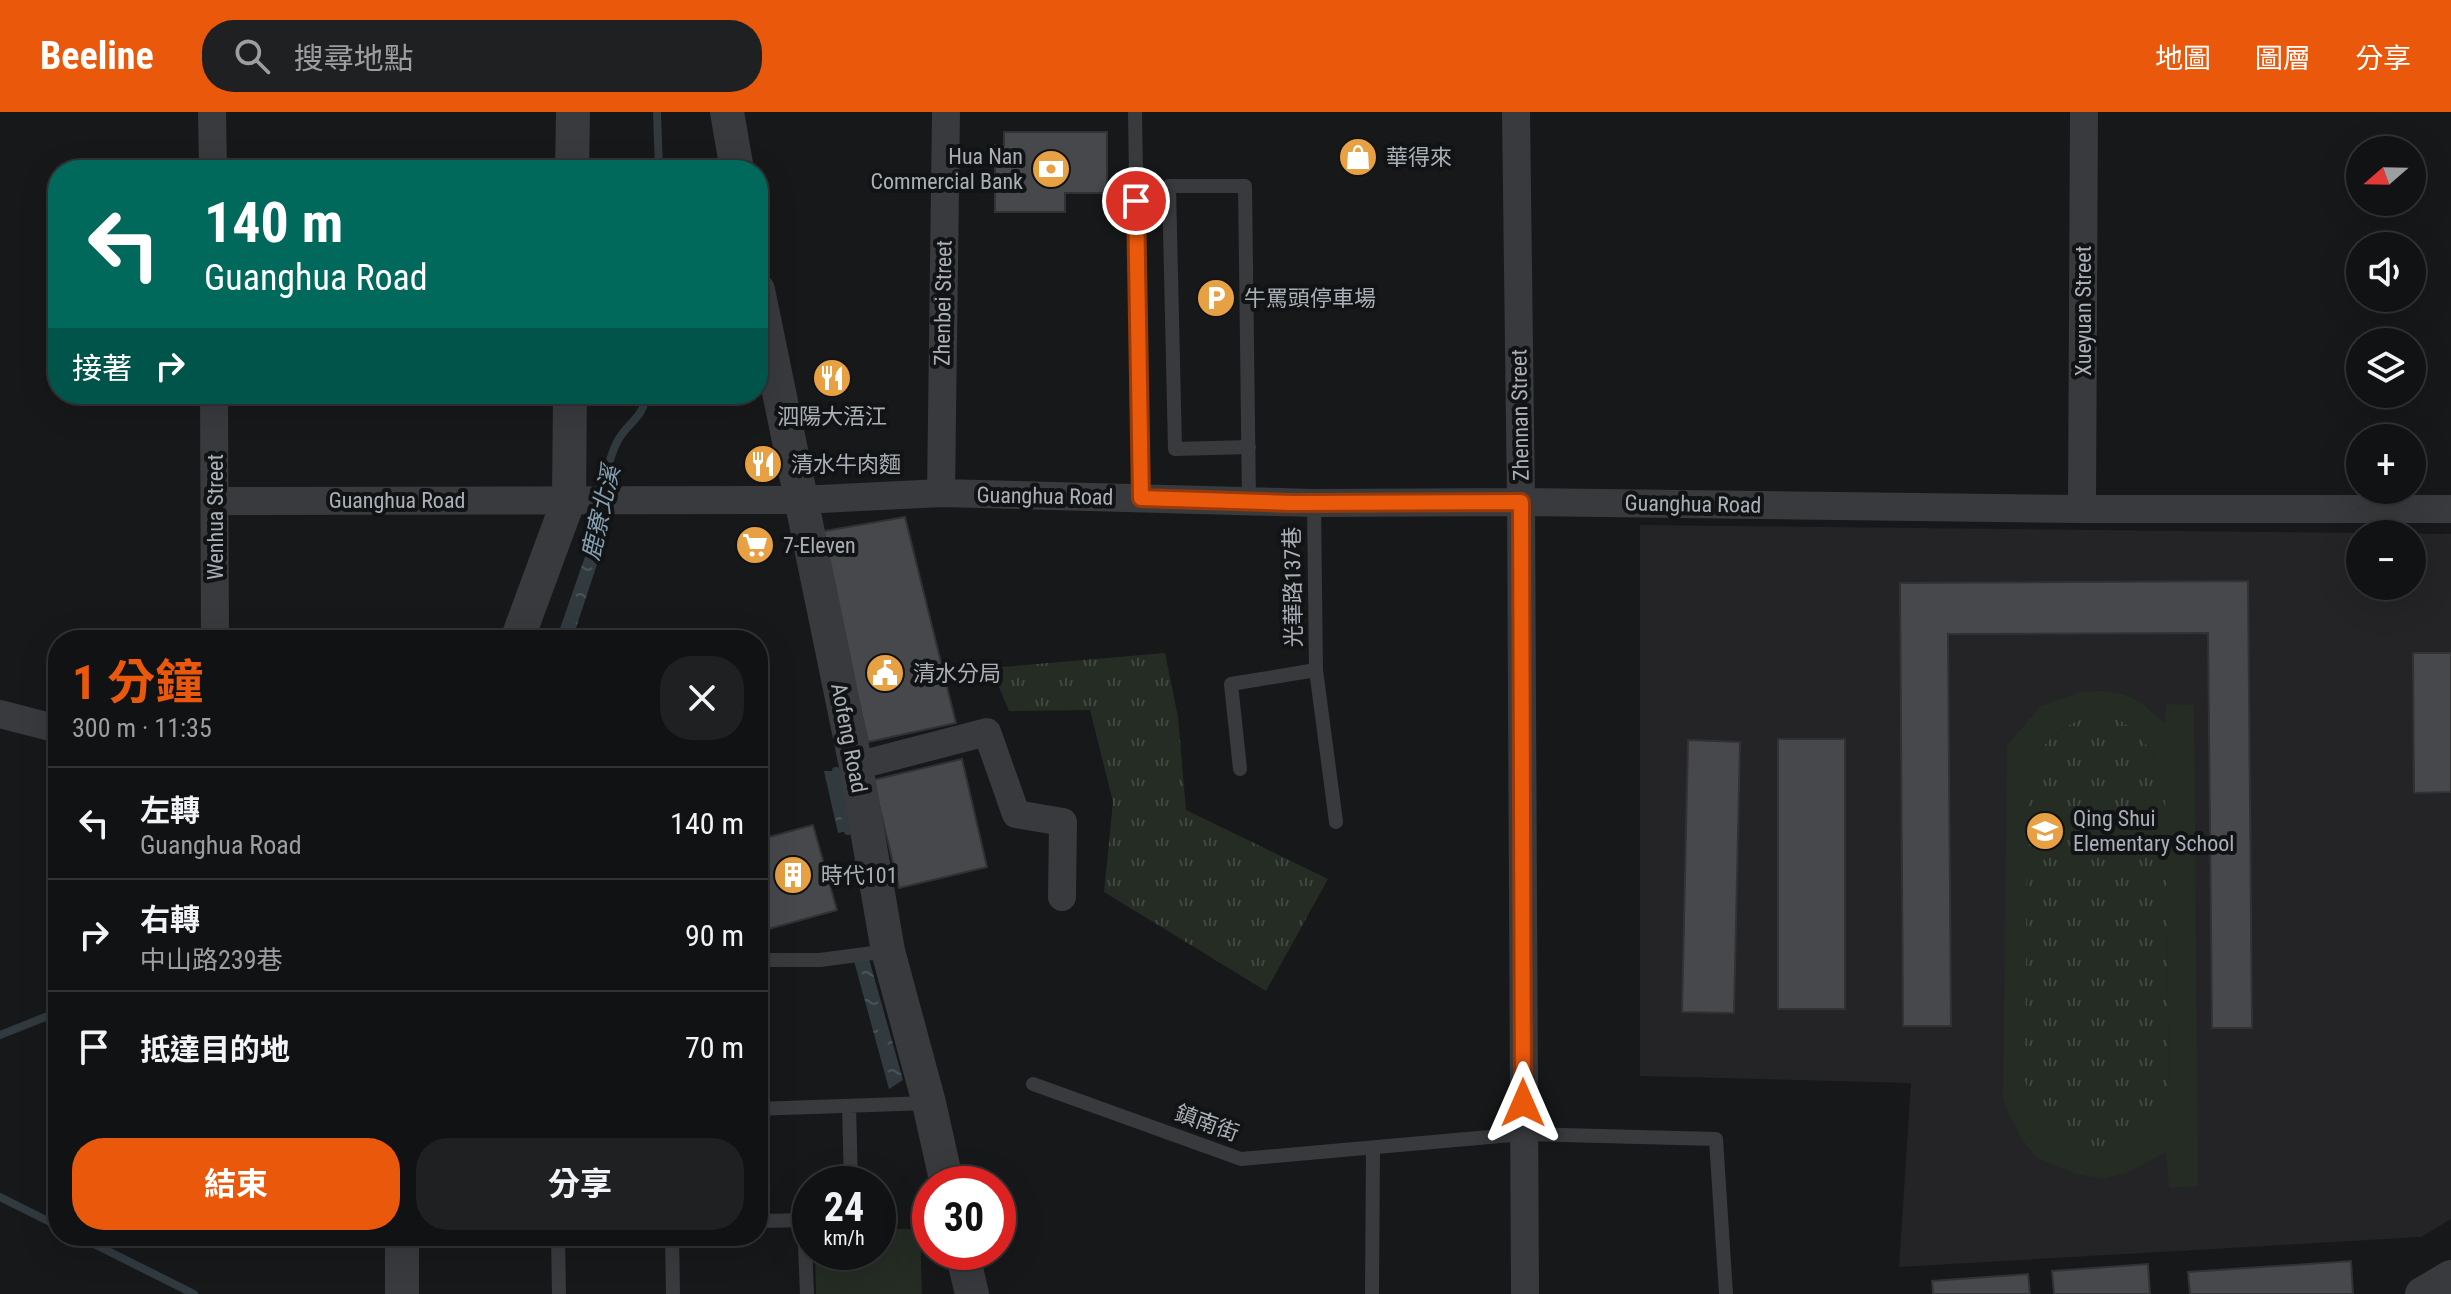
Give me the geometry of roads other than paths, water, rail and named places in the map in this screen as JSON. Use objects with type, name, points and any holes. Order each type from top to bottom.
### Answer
[{"type":"street","points":[[212,112],[213,160]]},
{"type":"street","points":[[572,160],[573,112]]},
{"type":"street","points":[[727,112],[735,160]]},
{"type":"street","name":"Zhenbei Street","points":[[941,493],[946,112]]},
{"type":"street","name":"Zhennan Street","points":[[1516,112],[1525,1294]]},
{"type":"street","name":"Xueyuan Street","points":[[2082,509],[2084,112]]},
{"type":"street","name":"Aofeng Road","points":[[768,340],[856,766],[888,951],[943,1166]]},
{"type":"street","name":"Wenhua Street","points":[[214,404],[215,630]]},
{"type":"street","points":[[521,630],[569,499],[570,404]]},
{"type":"street","name":"Guanghua Road","points":[[215,501],[800,500],[941,493],[1314,503],[2451,509]]},
{"type":"street","points":[[0,714],[48,726]]},
{"type":"street","points":[[856,766],[987,732],[1016,814],[1063,822],[1062,897]]},
{"type":"street","points":[[402,1246],[402,1294]]},
{"type":"street","points":[[966,1270],[972,1294]]},
{"type":"street","points":[[2422,1294],[2451,1277]]},
{"type":"lane","points":[[1135,112],[1141,498]]},
{"type":"lane","points":[[1249,447],[1175,449],[1169,186],[1245,186],[1249,447],[1249,502]]},
{"type":"lane","name":"光華路137巷","points":[[1314,503],[1316,670],[1336,822]]},
{"type":"lane","name":"光華路137巷","points":[[1240,769],[1231,684],[1316,670]]},
{"type":"lane","points":[[768,960],[820,960],[888,951]]},
{"type":"lane","name":"鎮南街","points":[[1033,1084],[1241,1159],[1523,1134],[1716,1139],[1726,1294]]},
{"type":"lane","points":[[768,1109],[929,1103]]},
{"type":"lane","points":[[849,1106],[851,1166]]},
{"type":"lane","points":[[1372,1294],[1373,1148]]},
{"type":"lane","points":[[768,1221],[792,1220]]},
{"type":"lane","points":[[558,1246],[559,1294]]},
{"type":"lane","points":[[672,1246],[673,1294]]},
{"type":"lane","points":[[807,1270],[807,1294]]},
{"type":"water","points":[[596,525],[610,525],[575,630],[559,630]]},
{"type":"water","points":[[824,771],[836,771],[848,831],[838,833]]},
{"type":"water","points":[[869,959],[903,1080],[889,1089],[854,961]]},
{"type":"waterway","name":"鹿寮北溪","points":[[657,112],[659,160]]},
{"type":"waterway","name":"鹿寮北溪","points":[[594,535],[613,452],[621,435],[639,415],[644,404]]},
{"type":"waterway","points":[[836,771],[848,831]]},
{"type":"waterway","name":"鹿寮北溪","points":[[0,1035],[48,1016]]},
{"type":"waterway","points":[[0,1197],[48,1221]]},
{"type":"waterway","points":[[98,1246],[194,1294]]},
{"type":"place","name":"華得來","points":[[1358,157]]},
{"type":"place","name":"Hua Nan Commercial Bank","points":[[1051,169]]},
{"type":"place","name":"牛罵頭停車場","points":[[1216,298]]},
{"type":"place","name":"泗陽大浯江","points":[[832,378]]},
{"type":"place","name":"清水牛肉麵","points":[[763,464]]},
{"type":"place","name":"7-Eleven","points":[[755,545]]},
{"type":"place","name":"清水分局","points":[[885,673]]},
{"type":"place","name":"Qing Shui Elementary School","points":[[2045,831]]},
{"type":"place","name":"時代101","points":[[793,875]]}]
